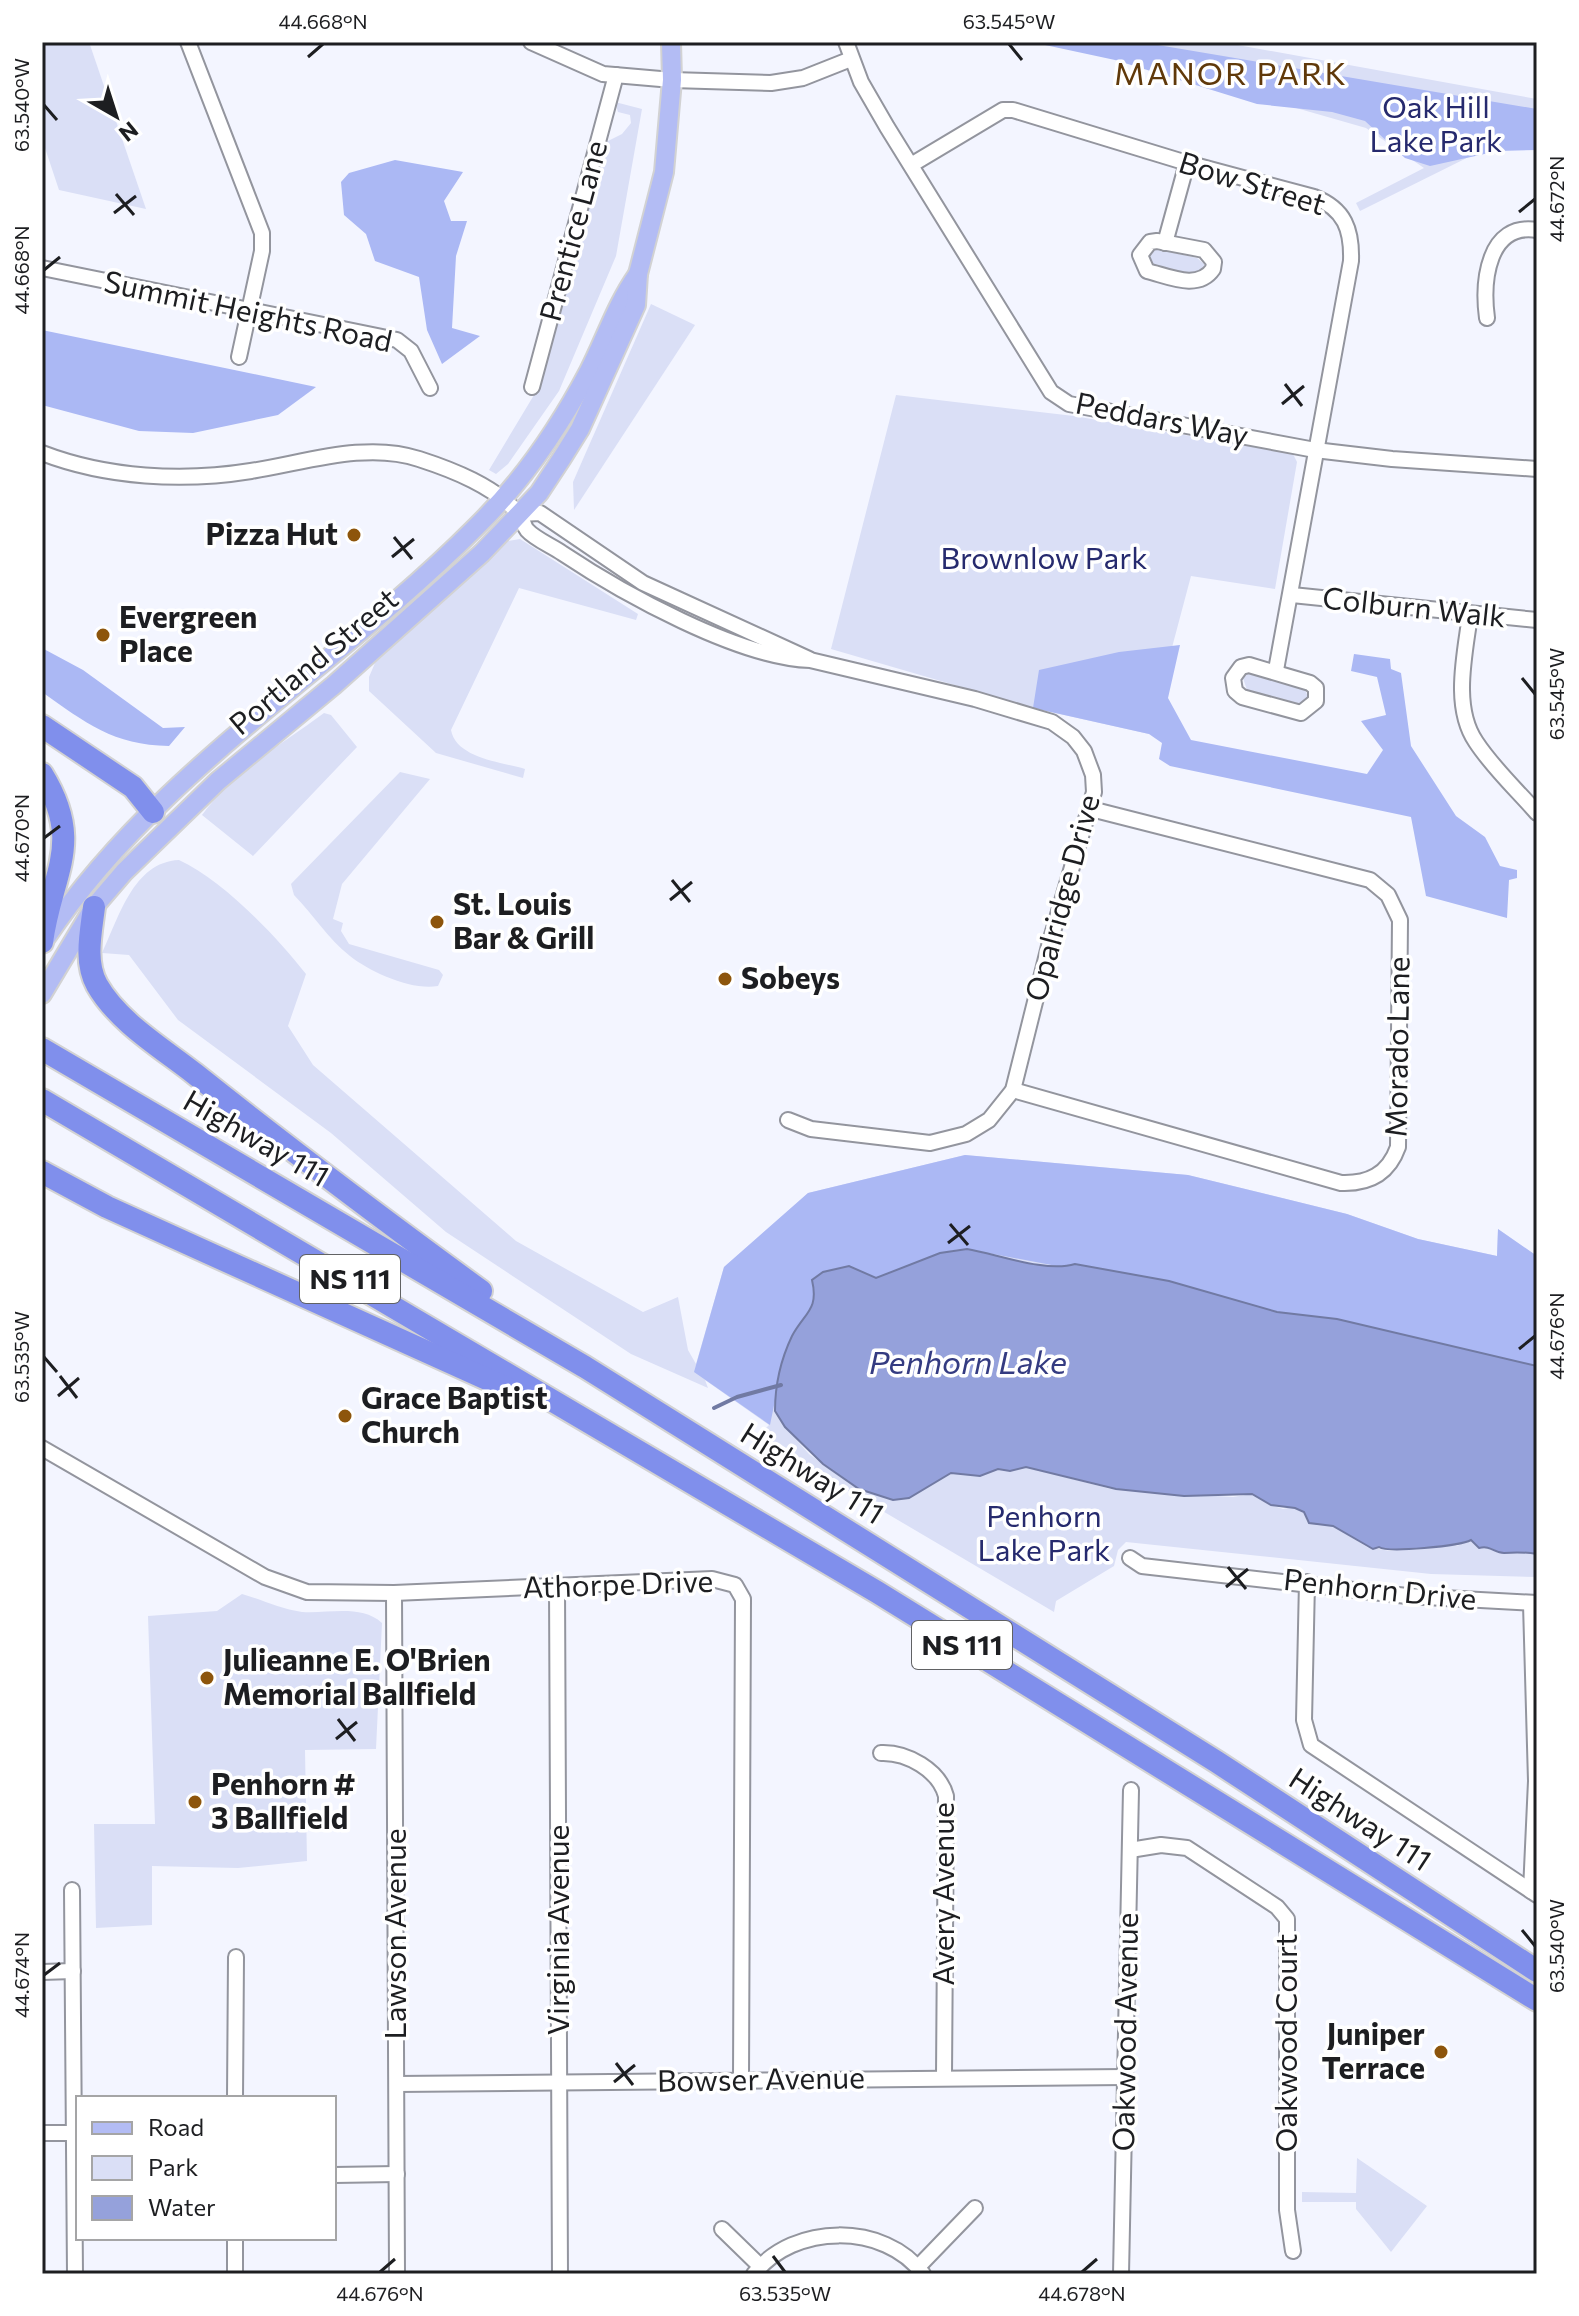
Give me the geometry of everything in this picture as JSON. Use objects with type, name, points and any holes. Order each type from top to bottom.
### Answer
[{"type":"highway","points":[[42,726],[133,787],[153,812]]},
{"type":"highway","points":[[42,774],[59,810],[65,849],[56,892],[46,914],[42,943]]},
{"type":"highway","points":[[94,907],[89,946],[91,968],[100,990],[123,1016],[314,1169],[585,1367]]},
{"type":"highway","name":"Highway 111","points":[[42,1049],[585,1367],[1217,1762],[1537,1971]]},
{"type":"highway","name":"Highway 111","points":[[42,1100],[658,1460],[1536,2000]]},
{"type":"highway","points":[[42,1172],[107,1207],[462,1366],[658,1460]]},
{"type":"highway","points":[[42,1182],[67,1185]]},
{"type":"main road","name":"Portland Street","points":[[42,994],[94,907],[124,872],[218,781],[346,675],[511,508],[537,457],[589,371],[621,298],[638,274],[664,172],[672,80],[671,42]]},
{"type":"main road","name":"Portland Street","points":[[42,943],[79,888],[218,747],[411,585],[511,508]]},
{"type":"main road","points":[[153,812],[171,829]]},
{"type":"street","points":[[188,42],[262,233],[262,251],[239,357]]},
{"type":"street","points":[[531,42],[588,69],[672,80],[771,83],[803,78],[851,59]]},
{"type":"street","name":"Peddars Way","points":[[846,42],[851,59],[911,165],[1051,392],[1069,404],[1315,450],[1537,469]]},
{"type":"street","name":"Prentice Lane","points":[[532,387],[616,75]]},
{"type":"street","name":"Bow Street","points":[[911,165],[1003,110],[1013,110],[1328,202],[1343,216],[1350,231],[1351,261],[1276,670]]},
{"type":"street","points":[[1165,243],[1187,163]]},
{"type":"street","points":[[1487,318],[1486,282],[1495,246],[1502,236],[1513,230],[1537,230]]},
{"type":"street","points":[[1150,242],[1165,243],[1204,250],[1214,262],[1213,269],[1204,280],[1194,282],[1147,271],[1140,255],[1143,247],[1150,242]]},
{"type":"street","name":"Summit Heights Road","points":[[42,268],[397,340],[411,351],[430,388]]},
{"type":"street","name":"Opalridge Drive","points":[[42,453],[92,468],[183,477],[249,472],[359,453],[403,454],[455,471],[511,508],[527,530],[613,588],[734,643],[793,660],[810,660],[975,699],[1060,726],[1079,744],[1091,766],[1094,792],[1050,939],[1013,1090],[989,1120],[966,1134],[930,1143],[811,1129],[788,1120]]},
{"type":"street","name":"Colburn Walk","points":[[1292,595],[1537,620]]},
{"type":"street","points":[[1470,615],[1463,674],[1465,715],[1476,742],[1537,813]]},
{"type":"street","points":[[1249,665],[1276,670],[1310,683],[1316,688],[1316,701],[1301,713],[1242,697],[1235,691],[1233,678],[1241,667],[1249,665]]},
{"type":"street","name":"Morado Lane","points":[[1013,1090],[1341,1183],[1369,1181],[1386,1169],[1398,1147],[1400,920],[1388,895],[1370,880],[1091,809]]},
{"type":"street","name":"Athorpe Drive","points":[[42,1448],[284,1585],[307,1592],[394,1593],[722,1579],[735,1585],[743,1599],[741,2079]]},
{"type":"street","name":"Penhorn Drive","points":[[1130,1558],[1142,1566],[1307,1582],[1407,1596],[1534,1603]]},
{"type":"street","points":[[1307,1582],[1304,1720],[1311,1745],[1534,1893]]},
{"type":"street","name":"Virginia Avenue","points":[[557,1586],[560,2274]]},
{"type":"street","name":"Lawson Avenue","points":[[394,1593],[397,2274]]},
{"type":"street","points":[[1534,1603],[1537,1781],[1534,1893]]},
{"type":"street","name":"Avery Avenue","points":[[881,1753],[897,1752],[928,1770],[944,1787],[946,1796],[944,2076]]},
{"type":"street","name":"Oakwood Avenue","points":[[1121,2274],[1131,1790]]},
{"type":"street","name":"Oakwood Court","points":[[1130,1850],[1161,1845],[1187,1848],[1277,1907],[1287,1919],[1290,1934],[1287,2210],[1293,2251]]},
{"type":"street","points":[[72,1890],[75,2274]]},
{"type":"street","points":[[235,2096],[236,1957]]},
{"type":"street","points":[[42,1972],[73,1971]]},
{"type":"street","name":"Bowser Avenue","points":[[397,2084],[741,2079],[840,2081],[944,2076],[1126,2077]]},
{"type":"street","points":[[42,2133],[73,2133]]},
{"type":"street","points":[[336,2175],[397,2174]]},
{"type":"street","points":[[722,2229],[757,2270],[808,2241],[841,2234],[870,2238],[891,2246],[920,2270],[975,2208]]},
{"type":"street","points":[[235,2240],[235,2274]]},
{"type":"green space","points":[[42,42],[89,42],[146,209],[59,190],[42,139]]},
{"type":"green space","name":"Oak Hill Lake Park","points":[[1031,42],[1140,42],[1537,109],[1537,150],[1498,151],[1430,166],[1405,158],[1365,121],[1332,112],[1257,104],[1115,60]]},
{"type":"green space","name":"Oak Hill Lake Park","points":[[1067,42],[1221,42],[1537,99],[1537,147],[1505,139],[1360,211],[1356,203],[1424,168],[1366,128]]},
{"type":"green space","points":[[615,102],[642,109],[616,256],[559,391],[508,464],[496,474],[489,470],[534,395],[579,248],[606,142],[622,134],[631,123],[630,115],[618,112]]},
{"type":"green space","points":[[395,160],[463,172],[444,201],[451,221],[467,221],[456,256],[452,328],[480,336],[442,364],[427,330],[419,277],[375,261],[366,234],[344,215],[341,182],[349,173]]},
{"type":"green space","points":[[1156,249],[1197,258],[1204,264],[1204,270],[1190,276],[1146,265],[1149,251]]},
{"type":"green space","points":[[651,304],[695,325],[574,510],[573,482]]},
{"type":"green space","points":[[42,330],[316,387],[278,415],[193,433],[139,431],[42,405]]},
{"type":"green space","name":"Brownlow Park","points":[[896,395],[1074,416],[1293,454],[1297,462],[1275,589],[1191,576],[1149,734],[1033,708],[831,649]]},
{"type":"green space","points":[[520,539],[638,614],[636,620],[519,588],[451,730],[461,747],[470,753],[525,769],[523,778],[436,753],[369,691],[369,677],[375,663],[508,541]]},
{"type":"green space","points":[[1180,645],[1168,698],[1191,740],[1367,774],[1383,750],[1361,721],[1386,715],[1377,677],[1351,671],[1354,654],[1390,659],[1391,669],[1401,673],[1411,746],[1456,816],[1485,837],[1500,866],[1517,870],[1517,878],[1509,880],[1507,918],[1426,896],[1411,817],[1170,766],[1159,759],[1162,743],[1149,734],[1033,708],[1039,670],[1119,652]]},
{"type":"green space","points":[[42,648],[83,670],[163,728],[185,727],[169,746],[132,742],[101,730],[42,692]]},
{"type":"green space","points":[[1250,672],[1304,687],[1308,697],[1301,704],[1247,690],[1243,678]]},
{"type":"green space","points":[[324,713],[331,715],[357,747],[253,856],[202,815],[244,771]]},
{"type":"green space","points":[[400,772],[430,779],[342,884],[333,919],[343,923],[341,931],[349,944],[439,970],[443,975],[438,986],[404,983],[358,962],[342,949],[294,895],[291,884]]},
{"type":"green space","points":[[179,860],[231,895],[280,943],[306,974],[288,1026],[313,1065],[516,1241],[643,1312],[678,1297],[688,1350],[696,1364],[724,1267],[808,1193],[965,1155],[1188,1175],[1347,1214],[1418,1239],[1497,1256],[1498,1229],[1537,1256],[1537,1367],[785,1427],[809,1454],[835,1473],[859,1489],[893,1500],[909,1498],[951,1473],[980,1476],[998,1469],[1010,1471],[1026,1467],[1111,1489],[1233,1497],[1252,1494],[1271,1505],[1283,1509],[1293,1507],[1304,1512],[1307,1521],[1333,1526],[1367,1547],[1390,1551],[1436,1544],[1457,1546],[1471,1540],[1479,1548],[1501,1553],[1537,1554],[1537,1577],[1431,1574],[1126,1542],[1118,1550],[1114,1566],[1056,1601],[1054,1612],[757,1437],[769,1425],[705,1380],[708,1388],[631,1354],[446,1232],[331,1133],[178,1020],[129,955],[102,953],[139,881],[163,863]]},
{"type":"green space","name":"Penhorn Lake Park","points":[[965,1155],[1188,1175],[1347,1214],[1418,1239],[1497,1256],[1498,1229],[1537,1256],[1537,1367],[1342,1320],[1277,1312],[1169,1281],[1075,1264],[1062,1267],[967,1249],[954,1250],[876,1278],[849,1266],[836,1269],[812,1282],[816,1298],[814,1307],[793,1335],[783,1361],[770,1425],[694,1372],[724,1267],[808,1193]]},
{"type":"green space","points":[[242,1594],[294,1611],[354,1612],[374,1617],[382,1623],[376,1749],[305,1750],[307,1861],[238,1868],[152,1866],[152,1925],[96,1928],[94,1824],[155,1824],[148,1616],[217,1611]]},
{"type":"green space","points":[[1357,2158],[1427,2206],[1391,2252],[1356,2209],[1356,2202],[1302,2202],[1302,2192],[1356,2193]]},
{"type":"water","name":"Penhorn Lake","points":[[967,1249],[1036,1265],[1075,1264],[1169,1281],[1277,1312],[1337,1319],[1537,1366],[1537,1554],[1501,1553],[1479,1548],[1471,1540],[1424,1548],[1373,1549],[1333,1526],[1309,1523],[1304,1512],[1271,1505],[1252,1494],[1184,1496],[1116,1489],[1026,1467],[1010,1471],[998,1469],[980,1476],[951,1473],[909,1498],[893,1500],[859,1489],[823,1464],[785,1427],[775,1411],[777,1382],[785,1354],[814,1298],[812,1280],[823,1272],[849,1266],[876,1278],[940,1253]]},
{"type":"waterway","points":[[714,1408],[737,1397],[781,1385]]},
{"type":"place","name":"Pizza Hut","points":[[354,535]]},
{"type":"place","name":"Evergreen Place","points":[[103,635]]},
{"type":"place","name":"St. Louis Bar & Grill","points":[[437,922]]},
{"type":"place","name":"Sobeys","points":[[725,979]]},
{"type":"place","name":"Grace Baptist Church","points":[[345,1416]]},
{"type":"place","name":"Julieanne E. O'Brien Memorial Ballfield","points":[[207,1678]]},
{"type":"place","name":"Penhorn # 3 Ballfield","points":[[195,1802]]},
{"type":"place","name":"Juniper Terrace","points":[[1441,2052]]},
{"type":"district","name":"MANOR PARK","points":[[1231,74]]}]
